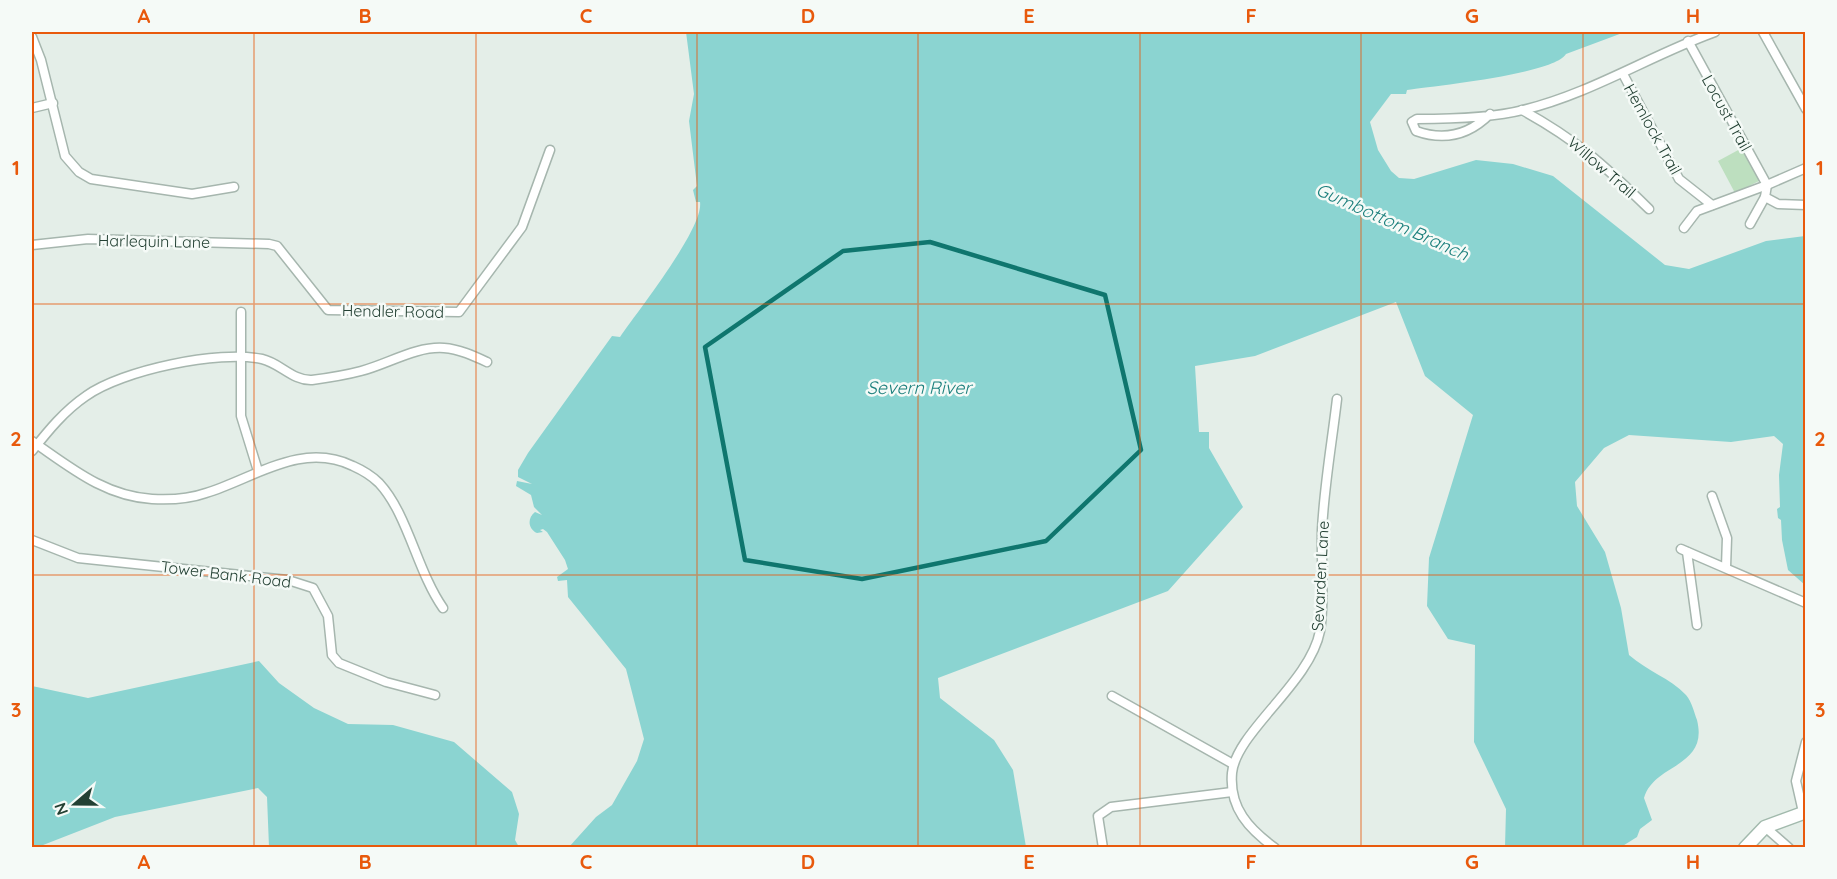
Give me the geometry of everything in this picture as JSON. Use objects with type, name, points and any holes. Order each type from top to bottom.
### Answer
[{"type":"street","points":[[1490,114],[1478,125],[1448,137],[1431,137],[1416,131],[1412,122],[1522,110],[1623,74],[1688,41],[1715,32]]},
{"type":"street","points":[[1763,32],[1806,109]]},
{"type":"street","points":[[32,37],[53,103],[65,156],[79,172],[91,179],[192,194],[234,187]]},
{"type":"street","name":"Locust Trail","points":[[1688,41],[1767,185]]},
{"type":"street","name":"Hemlock Trail","points":[[1623,74],[1679,179],[1712,205]]},
{"type":"street","points":[[32,108],[53,103]]},
{"type":"street","name":"Willow Trail","points":[[1522,110],[1563,133],[1600,160],[1649,209]]},
{"type":"street","name":"Hendler Road","points":[[277,246],[328,310],[459,312],[522,227],[550,150]]},
{"type":"street","points":[[1684,228],[1697,211],[1806,168]]},
{"type":"street","points":[[1750,224],[1765,197],[1767,185]]},
{"type":"street","points":[[1765,197],[1778,204],[1806,205]]},
{"type":"street","name":"Harlequin Lane","points":[[32,245],[91,239],[277,246]]},
{"type":"street","points":[[242,312],[241,416],[258,471]]},
{"type":"street","points":[[443,608],[429,588],[393,501],[378,482],[363,471],[328,457],[279,463],[228,486],[197,496],[150,499],[117,492],[86,479],[33,445],[63,414],[107,383],[186,363],[240,357],[263,359],[296,377],[310,380],[361,371],[431,347],[448,348],[487,362]]},
{"type":"street","name":"Sevarden Lane","points":[[1233,764],[1255,731],[1300,675],[1320,632],[1322,527],[1336,399]]},
{"type":"street","points":[[1713,496],[1727,538],[1726,567]]},
{"type":"street","name":"Tower Bank Road","points":[[32,540],[78,558],[288,580],[313,588],[328,616],[332,655],[339,663],[386,682],[435,695]]},
{"type":"street","points":[[1697,625],[1684,550],[1806,603]]},
{"type":"street","points":[[1112,696],[1233,764],[1232,792],[1248,825],[1275,848]]},
{"type":"street","points":[[1745,848],[1765,827],[1804,812],[1796,781],[1806,742]]},
{"type":"street","points":[[1103,848],[1098,816],[1111,807],[1232,792]]},
{"type":"street","points":[[1765,827],[1789,848]]},
{"type":"highlighted area","points":[[930,242],[1105,295],[1141,450],[1046,541],[862,579],[745,560],[705,347],[843,251]]},
{"type":"green space","points":[[1742,148],[1761,180],[1735,193],[1718,161]]},
{"type":"water","name":"Severn River","points":[[686,32],[1625,32],[1566,54],[1557,61],[1540,68],[1492,78],[1407,90],[1406,94],[1391,94],[1370,122],[1378,150],[1391,171],[1399,178],[1414,179],[1476,160],[1513,164],[1553,176],[1665,265],[1689,269],[1766,241],[1805,236],[1805,585],[1788,570],[1781,520],[1778,518],[1777,509],[1780,507],[1779,475],[1783,444],[1774,436],[1731,442],[1629,435],[1604,448],[1575,482],[1577,506],[1605,552],[1621,608],[1629,655],[1686,695],[1697,720],[1699,736],[1695,748],[1688,757],[1658,778],[1650,787],[1644,798],[1652,820],[1640,829],[1637,837],[1621,847],[1505,847],[1506,809],[1474,742],[1475,645],[1448,639],[1427,606],[1429,558],[1473,415],[1425,376],[1396,302],[1255,356],[1195,366],[1199,432],[1209,432],[1209,448],[1243,507],[1168,591],[938,678],[940,698],[994,740],[1013,770],[1026,847],[569,847],[596,817],[612,805],[637,761],[644,739],[626,669],[568,597],[567,580],[558,581],[557,577],[568,569],[565,560],[547,532],[543,529],[540,530],[543,532],[537,533],[530,526],[532,514],[535,512],[542,515],[534,507],[531,495],[516,486],[517,481],[532,484],[518,477],[518,470],[612,336],[620,337],[692,231],[700,202],[696,202],[693,190],[697,186],[689,121],[694,94]]},
{"type":"water","points":[[259,661],[279,683],[314,708],[348,724],[393,725],[454,742],[512,792],[519,814],[515,840],[519,847],[269,847],[267,797],[258,788],[115,817],[38,847],[32,845],[32,686],[88,698]]},
{"type":"water label","name":"Gumbottom Branch","points":[[1392,222]]}]
